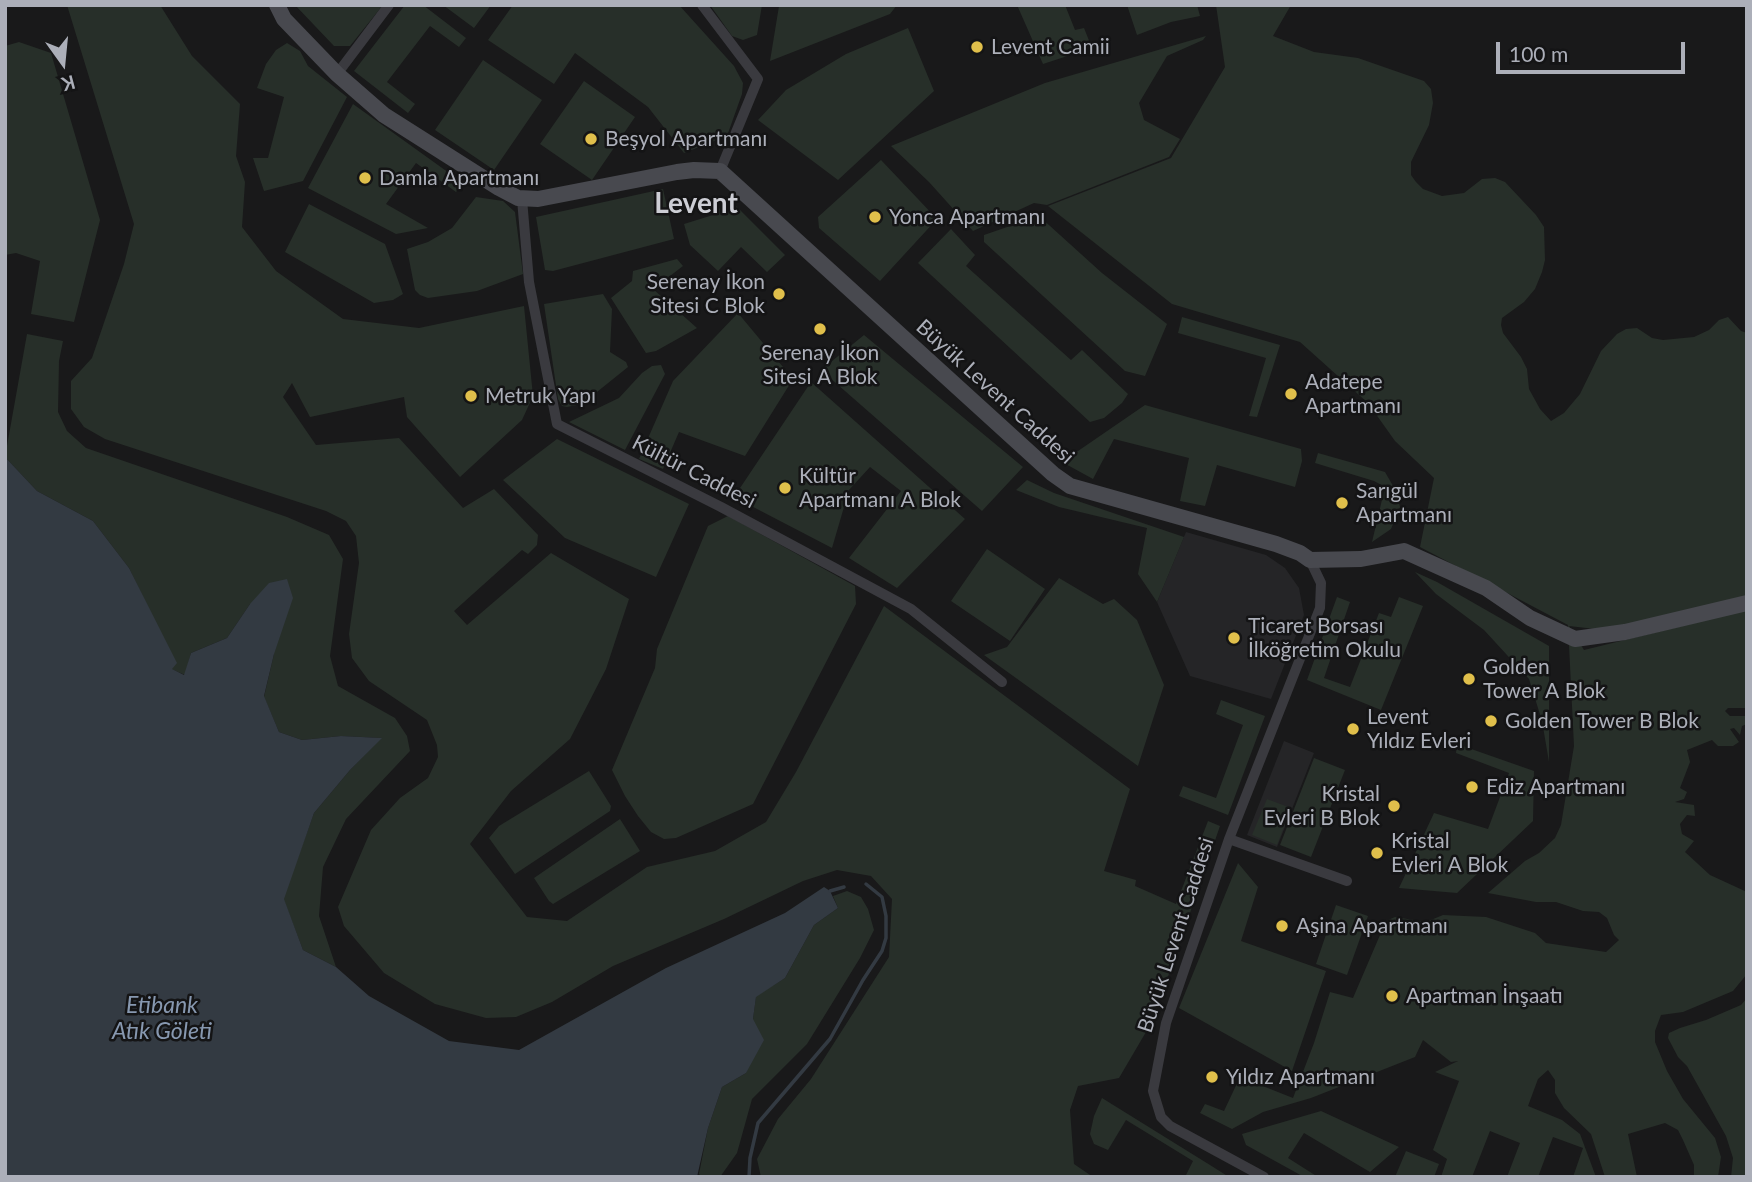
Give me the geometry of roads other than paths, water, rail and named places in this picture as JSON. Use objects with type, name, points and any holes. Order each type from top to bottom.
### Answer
[{"type":"street","points":[[277,5],[284,19],[337,74],[384,115],[499,188],[522,199],[538,199],[677,172],[720,171],[758,79],[702,5]]},
{"type":"street","points":[[337,74],[389,5]]},
{"type":"street","name":"Büyük Levent Caddesi","points":[[720,171],[1061,481],[1070,486],[1276,544],[1310,560],[1321,583],[1320,608],[1229,839],[1166,1023],[1153,1091],[1161,1117],[1170,1126],[1264,1177]]},
{"type":"street","name":"Kültür Caddesi","points":[[522,199],[529,282],[557,424],[721,507],[911,609],[1002,682]]},
{"type":"street","points":[[1310,560],[1362,559],[1404,551],[1486,588],[1530,618],[1575,639],[1625,632],[1747,603]]},
{"type":"street","points":[[1229,839],[1347,881]]},
{"type":"water","name":"Etibank Atık Göleti","points":[[5,457],[37,491],[93,521],[129,568],[177,663],[172,669],[184,675],[191,653],[227,638],[250,604],[269,583],[287,579],[293,598],[274,654],[264,696],[279,732],[302,740],[341,736],[382,738],[350,770],[314,813],[284,899],[303,950],[336,967],[369,996],[449,1041],[519,1050],[666,968],[785,913],[824,887],[830,891],[838,908],[814,925],[785,978],[756,997],[753,1019],[764,1040],[746,1073],[722,1087],[708,1128],[697,1177],[5,1177]]},
{"type":"waterway","points":[[749,1177],[750,1158],[758,1123],[830,1039],[882,951],[886,938],[886,916],[882,897],[866,884]]},
{"type":"waterway","points":[[830,891],[844,887]]},
{"type":"place","name":"Levent Camii","points":[[977,47]]},
{"type":"place","name":"Beşyol Apartmanı","points":[[591,139]]},
{"type":"place","name":"Damla Apartmanı","points":[[365,178]]},
{"type":"place","name":"Yonca Apartmanı","points":[[875,217]]},
{"type":"place","name":"Serenay İkon Sitesi C Blok","points":[[779,294]]},
{"type":"place","name":"Serenay İkon Sitesi A Blok","points":[[820,329]]},
{"type":"place","name":"Adatepe Apartmanı","points":[[1291,394]]},
{"type":"place","name":"Metruk Yapı","points":[[471,396]]},
{"type":"place","name":"Kültür Apartmanı A Blok","points":[[785,488]]},
{"type":"place","name":"Sarıgül Apartmanı","points":[[1342,503]]},
{"type":"place","name":"Ticaret Borsası İlköğretim Okulu","points":[[1234,638]]},
{"type":"place","name":"Golden Tower A Blok","points":[[1469,679]]},
{"type":"place","name":"Golden Tower B Blok","points":[[1491,721]]},
{"type":"place","name":"Levent Yıldız Evleri","points":[[1353,729]]},
{"type":"place","name":"Ediz Apartmanı","points":[[1472,787]]},
{"type":"place","name":"Kristal Evleri B Blok","points":[[1394,806]]},
{"type":"place","name":"Kristal Evleri A Blok","points":[[1377,853]]},
{"type":"place","name":"Aşina Apartmanı","points":[[1282,926]]},
{"type":"place","name":"Apartman İnşaatı","points":[[1392,996]]},
{"type":"place","name":"Yıldız Apartmanı","points":[[1212,1077]]},
{"type":"district","name":"Levent","points":[[696,204]]}]
